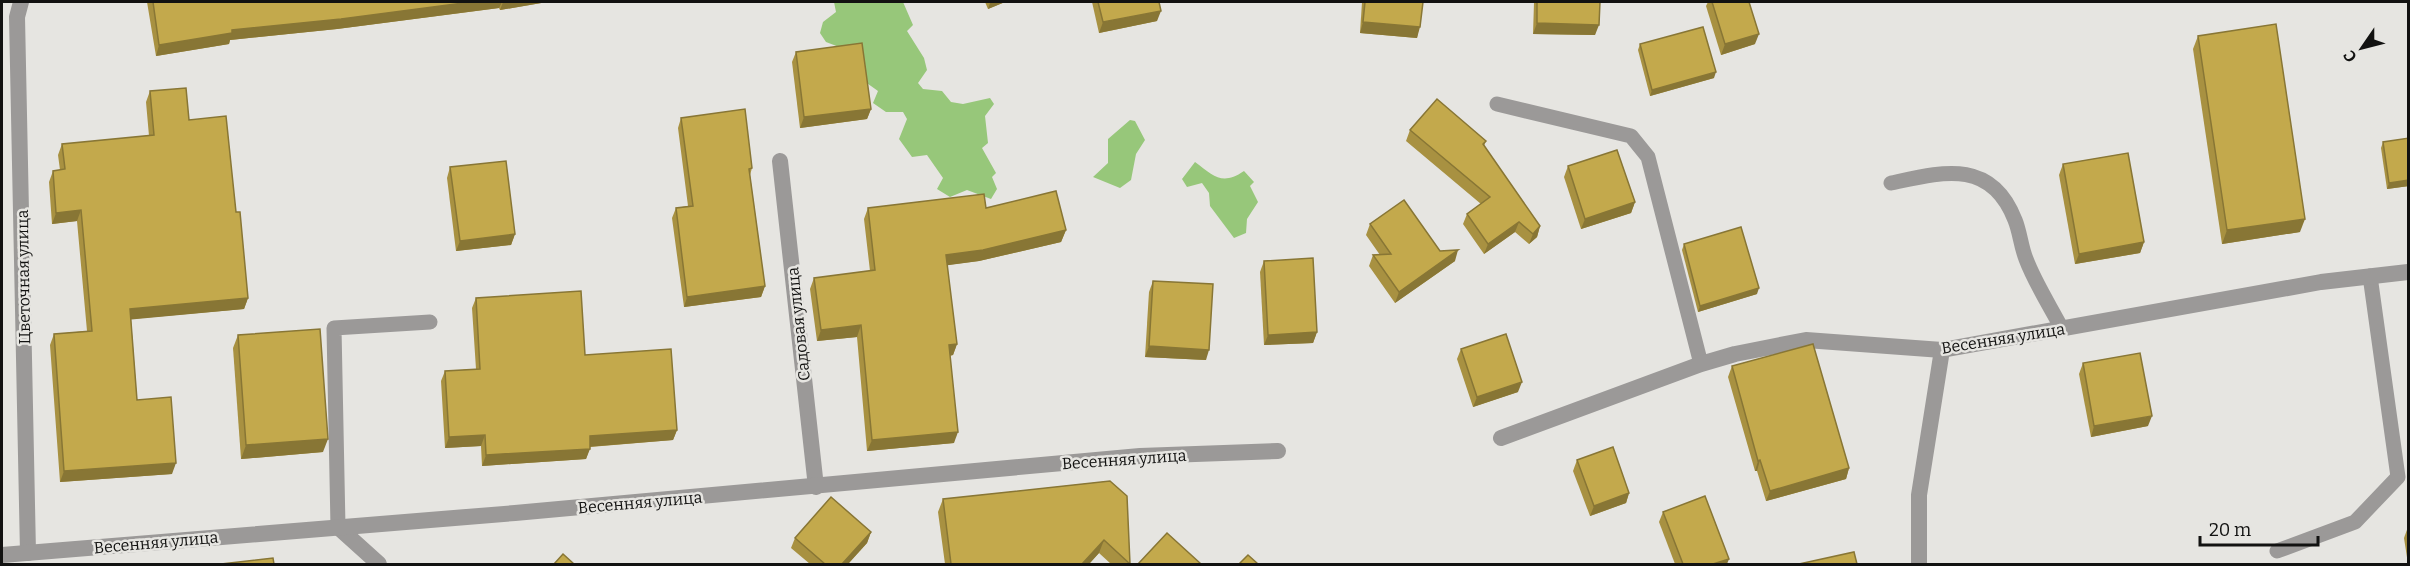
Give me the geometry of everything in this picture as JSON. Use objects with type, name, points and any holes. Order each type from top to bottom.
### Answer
[{"type":"street","name":"Цветочная улица","points":[[21,2],[17,17],[28,553]]},
{"type":"street","name":"Садовая улица","points":[[780,161],[816,487]]},
{"type":"street","name":"Весенняя улица","points":[[1501,438],[1701,364],[1735,354],[1806,340],[1942,350],[2321,282],[2409,272]]},
{"type":"street","points":[[1919,564],[1919,495],[1942,350]]},
{"type":"street","name":"Весенняя улица","points":[[2,555],[816,487],[1140,456],[1278,452]]},
{"type":"street","points":[[338,527],[379,564]]},
{"type":"lane","points":[[1497,104],[1631,136],[1648,157],[1701,364]]},
{"type":"lane","points":[[1891,183],[1938,173],[1959,172],[1981,179],[2004,197],[2016,220],[2025,259],[2062,329]]},
{"type":"lane","points":[[2277,551],[2355,522],[2404,478],[2370,276]]},
{"type":"lane","points":[[338,527],[334,328],[430,322]]},
{"type":"green space","points":[[834,2],[903,2],[913,25],[907,31],[924,58],[927,70],[918,83],[923,89],[942,91],[951,102],[963,104],[990,98],[994,104],[985,116],[988,143],[982,148],[996,173],[992,177],[997,189],[991,199],[967,190],[950,197],[937,189],[943,178],[927,155],[912,157],[899,139],[907,119],[903,112],[886,112],[873,103],[878,91],[864,81],[847,50],[826,42],[820,33],[823,22],[836,12]]},
{"type":"green space","points":[[1130,120],[1135,121],[1145,140],[1136,154],[1131,180],[1120,188],[1093,177],[1108,163],[1108,139]]},
{"type":"green space","points":[[1195,162],[1218,177],[1230,178],[1244,171],[1254,182],[1250,186],[1258,202],[1247,219],[1246,233],[1234,238],[1210,206],[1209,193],[1202,183],[1187,187],[1182,179]]},
{"type":"building","points":[[153,2],[471,2],[232,30],[232,33],[159,45]]},
{"type":"building","points":[[1098,2],[1159,2],[1161,11],[1103,22]]},
{"type":"building","points":[[1365,2],[1423,2],[1420,27],[1363,22]]},
{"type":"building","points":[[1537,2],[1600,2],[1599,25],[1537,23]]},
{"type":"building","points":[[1712,2],[1749,2],[1759,34],[1725,44]]},
{"type":"building","points":[[2276,24],[2305,219],[2227,230],[2198,36]]},
{"type":"building","points":[[1703,27],[1716,72],[1652,90],[1640,44]]},
{"type":"building","points":[[862,43],[871,109],[804,117],[796,52]]},
{"type":"building","points":[[186,88],[189,120],[226,116],[236,212],[240,212],[248,298],[130,309],[137,400],[171,397],[176,463],[64,471],[54,334],[92,331],[81,210],[56,213],[53,171],[65,169],[62,144],[154,135],[150,91]]},
{"type":"building","points":[[1437,99],[1486,141],[1483,144],[1540,226],[1533,234],[1519,222],[1488,244],[1467,214],[1490,197],[1410,130]]},
{"type":"building","points":[[745,109],[752,168],[749,169],[765,286],[687,297],[676,208],[693,206],[681,118]]},
{"type":"building","points":[[2409,138],[2409,180],[2389,183],[2383,142]]},
{"type":"building","points":[[1617,150],[1635,202],[1585,219],[1568,166]]},
{"type":"building","points":[[2128,153],[2144,242],[2079,254],[2063,164]]},
{"type":"building","points":[[506,161],[515,234],[460,241],[450,167]]},
{"type":"building","points":[[1056,191],[1066,230],[983,250],[946,255],[957,344],[949,345],[958,432],[872,440],[861,325],[821,330],[814,278],[875,270],[868,208],[984,194],[986,208]]},
{"type":"building","points":[[1404,200],[1440,251],[1458,250],[1399,292],[1373,255],[1391,254],[1370,224]]},
{"type":"building","points":[[1741,227],[1759,288],[1700,306],[1684,244]]},
{"type":"building","points":[[1313,258],[1317,332],[1268,335],[1264,261]]},
{"type":"building","points":[[1153,281],[1213,284],[1209,350],[1149,346]]},
{"type":"building","points":[[581,291],[585,355],[671,349],[677,430],[590,436],[590,449],[486,455],[485,435],[449,437],[445,371],[480,369],[476,298]]},
{"type":"building","points":[[320,329],[328,439],[246,445],[238,335]]},
{"type":"building","points":[[1506,334],[1522,382],[1477,397],[1461,349]]},
{"type":"building","points":[[1813,344],[1849,468],[1770,491],[1760,460],[1758,461],[1732,366]]},
{"type":"building","points":[[2140,353],[2152,416],[2094,426],[2083,363]]},
{"type":"building","points":[[1613,447],[1629,493],[1594,506],[1577,460]]},
{"type":"building","points":[[1110,481],[1127,496],[1130,564],[1104,540],[1082,564],[951,564],[943,499]]},
{"type":"building","points":[[1705,496],[1729,559],[1713,564],[1683,564],[1663,512]]},
{"type":"building","points":[[831,497],[871,532],[842,564],[825,564],[795,538]]},
{"type":"building","points":[[1167,533],[1201,564],[1138,564]]},
{"type":"building","points":[[1854,552],[1857,564],[1799,564]]},
{"type":"building","points":[[563,554],[574,564],[554,564]]},
{"type":"building","points":[[1248,555],[1258,564],[1239,564]]},
{"type":"building","points":[[273,558],[274,564],[221,564]]}]
